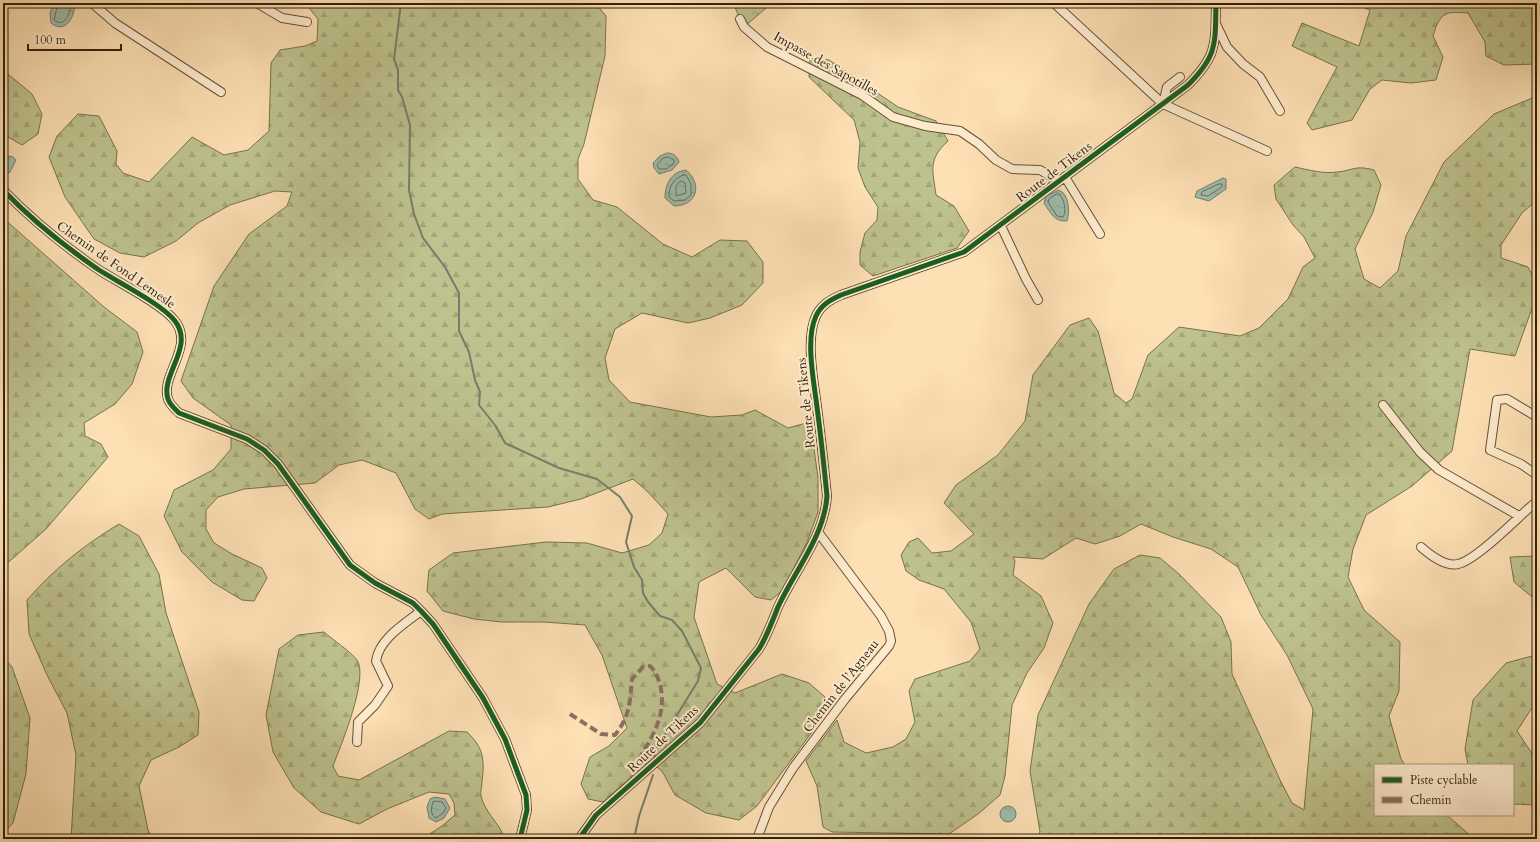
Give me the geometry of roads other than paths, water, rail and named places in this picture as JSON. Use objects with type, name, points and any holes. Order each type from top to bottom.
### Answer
[{"type":"street","points":[[92,3],[115,23],[221,92]]},
{"type":"street","points":[[258,3],[282,18],[307,22]]},
{"type":"street","points":[[1054,3],[1163,104],[1267,151]]},
{"type":"street","name":"Route de Tikens","points":[[579,839],[596,815],[700,723],[759,649],[767,636],[778,607],[818,532],[826,512],[827,496],[812,344],[815,317],[819,309],[830,300],[841,295],[964,252],[1001,226],[1188,85],[1202,71],[1210,60],[1215,41],[1216,3]]},
{"type":"street","name":"Impasse des Sapotilles","points":[[740,19],[744,27],[767,47],[862,95],[893,118],[925,126],[960,131],[979,144],[996,160],[1012,170],[1040,170],[1062,179]]},
{"type":"street","points":[[1216,23],[1227,48],[1243,64],[1260,76],[1280,111]]},
{"type":"street","points":[[1163,104],[1167,87],[1180,77]]},
{"type":"street","points":[[1062,179],[1100,234]]},
{"type":"street","name":"Chemin de Fond Lemesle","points":[[3,190],[20,208],[53,237],[174,319],[182,333],[180,348],[167,390],[171,405],[180,413],[248,439],[264,450],[278,464],[350,565],[375,583],[413,603],[433,624],[483,698],[505,739],[526,795],[527,810],[520,839]]},
{"type":"street","points":[[1001,226],[1026,279],[1038,300]]},
{"type":"street","points":[[1537,416],[1507,399],[1497,400],[1490,450],[1520,464],[1537,476]]},
{"type":"street","points":[[1383,406],[1420,452],[1439,470],[1519,516]]},
{"type":"street","points":[[1421,547],[1430,555],[1439,560],[1457,564],[1467,561],[1479,553],[1537,501]]},
{"type":"street","name":"Chemin de l’Agneau","points":[[757,839],[769,807],[793,768],[845,699],[884,653],[891,641],[889,631],[881,616],[818,532]]},
{"type":"street","points":[[357,742],[358,722],[375,705],[388,686],[376,661],[380,648],[393,633],[421,611]]},
{"type":"water","points":[[54,3],[75,3],[75,8],[69,22],[61,27],[51,23],[50,13]]},
{"type":"water","points":[[667,153],[674,155],[679,162],[672,170],[659,174],[654,168],[653,163],[660,156]]},
{"type":"water","points":[[3,157],[13,157],[16,160],[10,172],[3,177]]},
{"type":"water","points":[[686,170],[695,182],[695,193],[688,202],[682,205],[674,206],[665,198],[666,188],[676,173]]},
{"type":"water","points":[[1223,178],[1226,179],[1226,189],[1209,201],[1195,197],[1197,191]]},
{"type":"water","points":[[1059,190],[1067,199],[1067,221],[1056,218],[1044,203],[1046,196]]},
{"type":"water","points":[[435,797],[445,799],[450,808],[444,818],[436,822],[429,818],[427,807],[430,799]]},
{"type":"water","points":[[1008,806],[1014,808],[1016,814],[1014,820],[1008,822],[1002,820],[1000,814],[1002,808]]},
{"type":"waterway","points":[[401,3],[394,59],[398,70],[398,90],[402,97],[410,125],[409,190],[414,214],[423,238],[445,267],[459,293],[459,331],[469,352],[475,380],[480,392],[479,405],[495,425],[505,443],[559,468],[597,479],[620,497],[632,516],[626,542],[634,567],[642,580],[643,593],[648,602],[660,616],[672,620],[682,631],[701,668],[698,681],[656,749],[654,758]]},
{"type":"waterway","points":[[634,839],[639,816],[653,775]]}]
